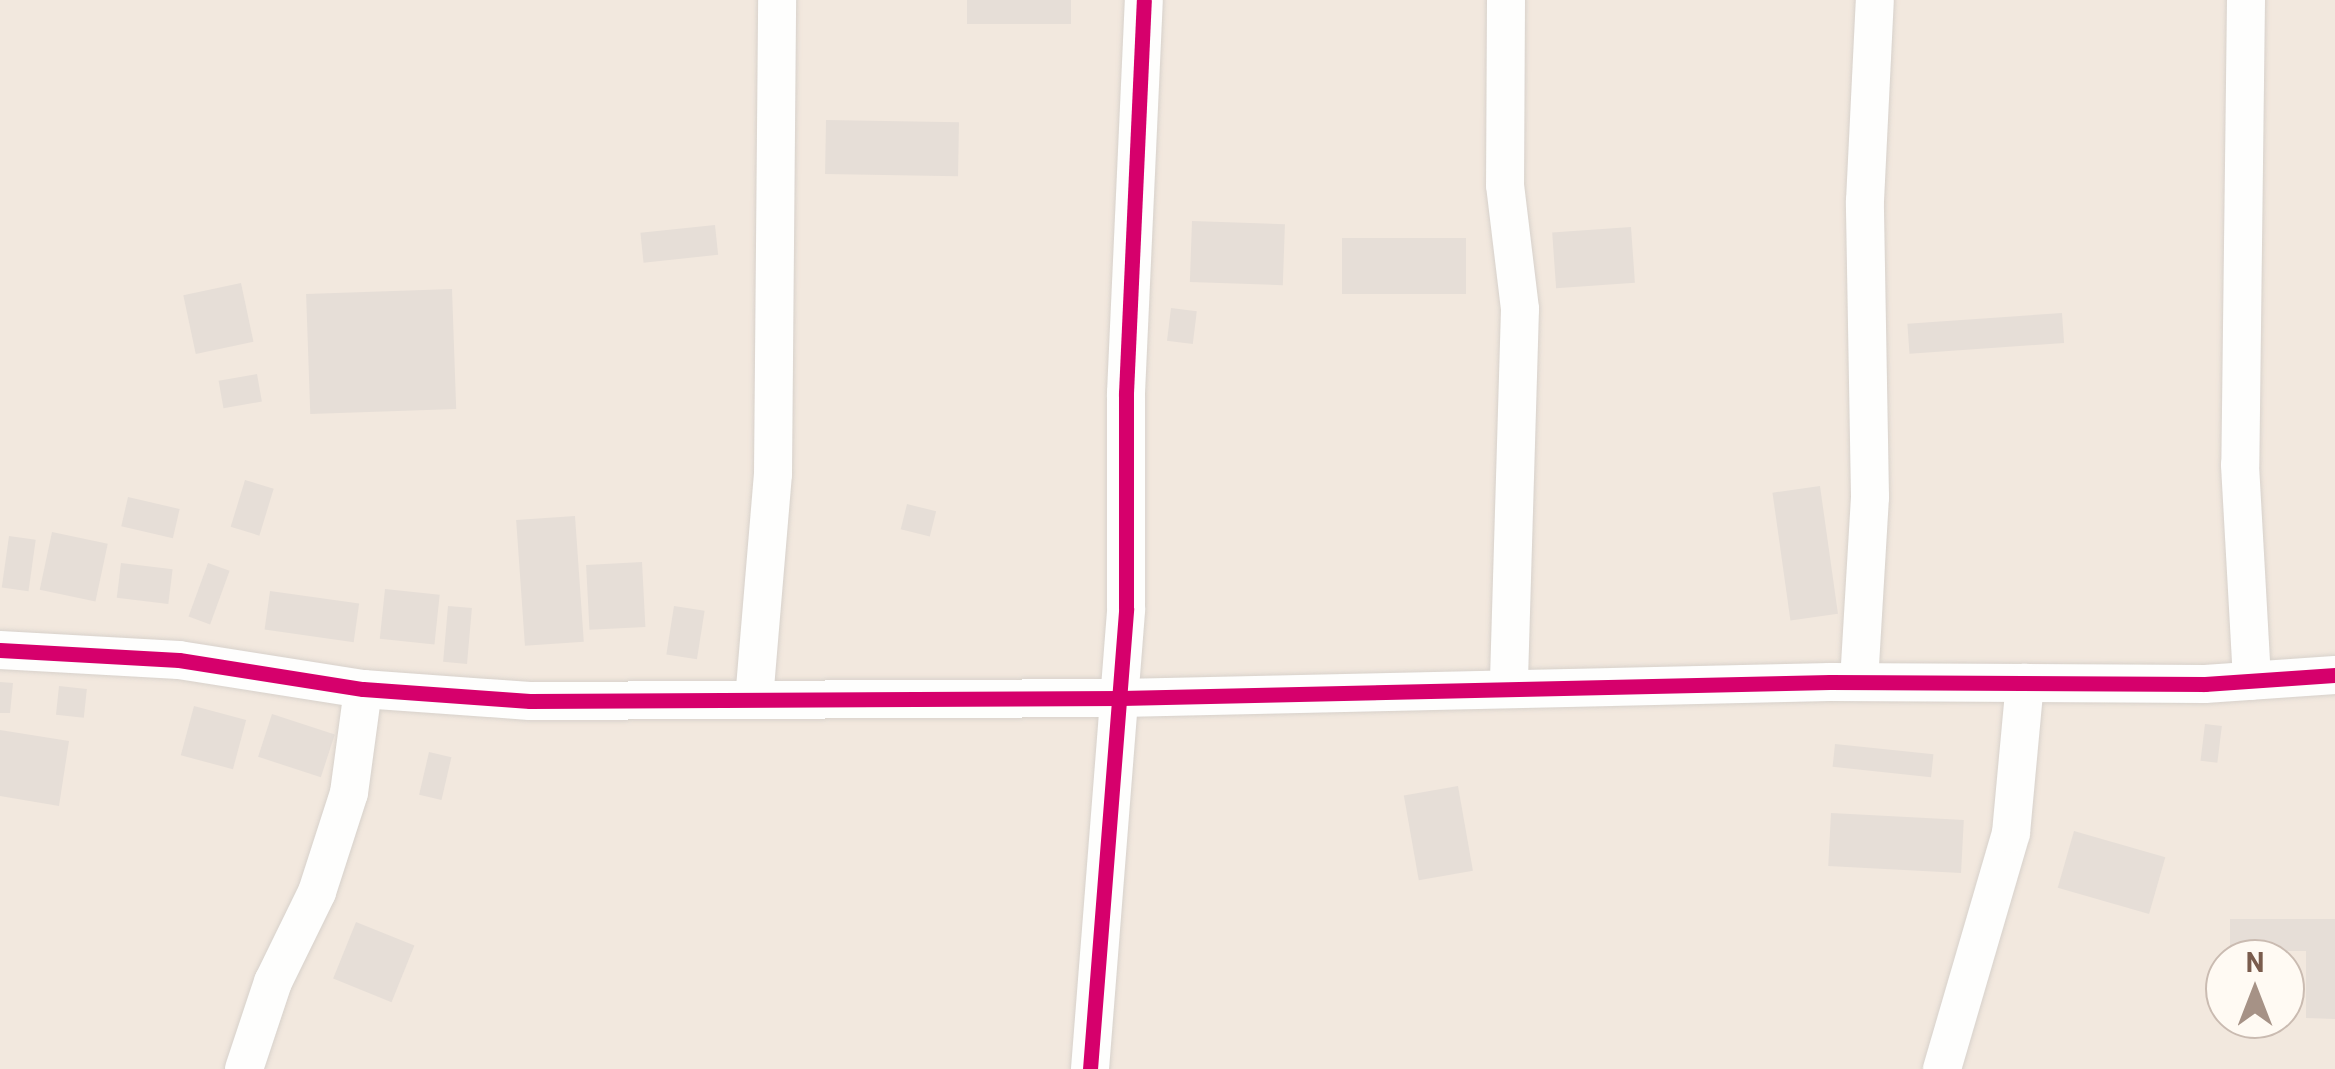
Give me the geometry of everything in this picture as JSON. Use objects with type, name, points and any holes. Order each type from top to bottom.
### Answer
[{"type":"street","points":[[754,700],[773,474],[777,0]]},
{"type":"street","points":[[1090,1069],[1102,852],[1121,698],[1144,0]]},
{"type":"street","points":[[1506,0],[1505,185],[1520,309],[1509,688]]},
{"type":"street","points":[[1859,682],[1870,497],[1866,201],[1874,0]]},
{"type":"street","points":[[2246,0],[2240,465],[2252,681]]},
{"type":"street","points":[[0,650],[179,660],[362,689],[530,701],[1121,698],[1859,682],[2252,681],[2335,675]]},
{"type":"street","points":[[1942,1069],[2011,834],[2025,683]]},
{"type":"street","points":[[244,1069],[273,982],[317,892],[349,794],[362,689]]},
{"type":"shaded area","points":[[0,0],[2335,0],[2335,1069],[0,1069]]},
{"type":"building","points":[[967,0],[1071,0],[1071,24],[967,24]]},
{"type":"building","points":[[826,120],[959,122],[958,176],[825,174]]},
{"type":"building","points":[[1192,221],[1285,224],[1283,285],[1190,282]]},
{"type":"building","points":[[715,225],[718,255],[644,263],[640,233]]},
{"type":"building","points":[[1631,227],[1635,283],[1556,288],[1552,233]]},
{"type":"building","points":[[1342,238],[1466,238],[1466,294],[1342,294]]},
{"type":"building","points":[[241,283],[253,342],[196,354],[183,295]]},
{"type":"building","points":[[452,289],[456,409],[310,414],[306,294]]},
{"type":"building","points":[[1171,308],[1197,311],[1193,344],[1167,341]]},
{"type":"building","points":[[2062,313],[2064,343],[1909,354],[1907,324]]},
{"type":"building","points":[[257,374],[262,402],[223,408],[219,381]]},
{"type":"building","points":[[245,480],[274,489],[259,536],[231,527]]},
{"type":"building","points":[[1820,486],[1838,614],[1790,620],[1772,493]]},
{"type":"building","points":[[128,497],[180,509],[173,538],[121,526]]},
{"type":"building","points":[[907,504],[936,511],[930,536],[901,529]]},
{"type":"building","points":[[575,516],[584,642],[525,646],[516,520]]},
{"type":"building","points":[[52,532],[108,544],[95,602],[40,590]]},
{"type":"building","points":[[9,536],[36,540],[29,591],[2,587]]},
{"type":"building","points":[[642,562],[645,627],[589,630],[586,565]]},
{"type":"building","points":[[121,563],[173,569],[168,604],[117,598]]},
{"type":"building","points":[[208,563],[230,571],[210,624],[189,617]]},
{"type":"building","points":[[385,589],[440,595],[434,644],[380,639]]},
{"type":"building","points":[[270,591],[359,604],[354,642],[265,630]]},
{"type":"building","points":[[448,606],[472,608],[467,664],[443,662]]},
{"type":"building","points":[[674,606],[705,611],[697,659],[666,654]]},
{"type":"building","points":[[0,682],[13,683],[10,713],[0,713]]},
{"type":"building","points":[[59,686],[87,689],[84,718],[56,715]]},
{"type":"building","points":[[194,706],[246,720],[233,769],[181,755]]},
{"type":"building","points":[[272,714],[335,734],[321,777],[258,757]]},
{"type":"building","points":[[2205,724],[2222,726],[2217,763],[2200,761]]},
{"type":"building","points":[[0,730],[69,741],[59,806],[0,796]]},
{"type":"building","points":[[1835,744],[1933,754],[1931,777],[1833,767]]},
{"type":"building","points":[[429,752],[451,757],[442,800],[419,795]]},
{"type":"building","points":[[1458,786],[1473,871],[1419,880],[1404,796]]},
{"type":"building","points":[[1831,813],[1964,820],[1961,873],[1828,866]]},
{"type":"building","points":[[2074,831],[2165,857],[2149,914],[2058,888]]},
{"type":"building","points":[[2230,919],[2335,919],[2335,1019],[2306,1018],[2305,939],[2230,939]]},
{"type":"building","points":[[356,922],[414,946],[392,1002],[333,979]]},
{"type":"cycle path","points":[[1090,1069],[1126,608],[1126,393],[1144,0]]},
{"type":"cycle path","points":[[0,650],[179,660],[363,689],[530,701],[1121,698],[1830,682],[2205,684],[2335,675]]}]
